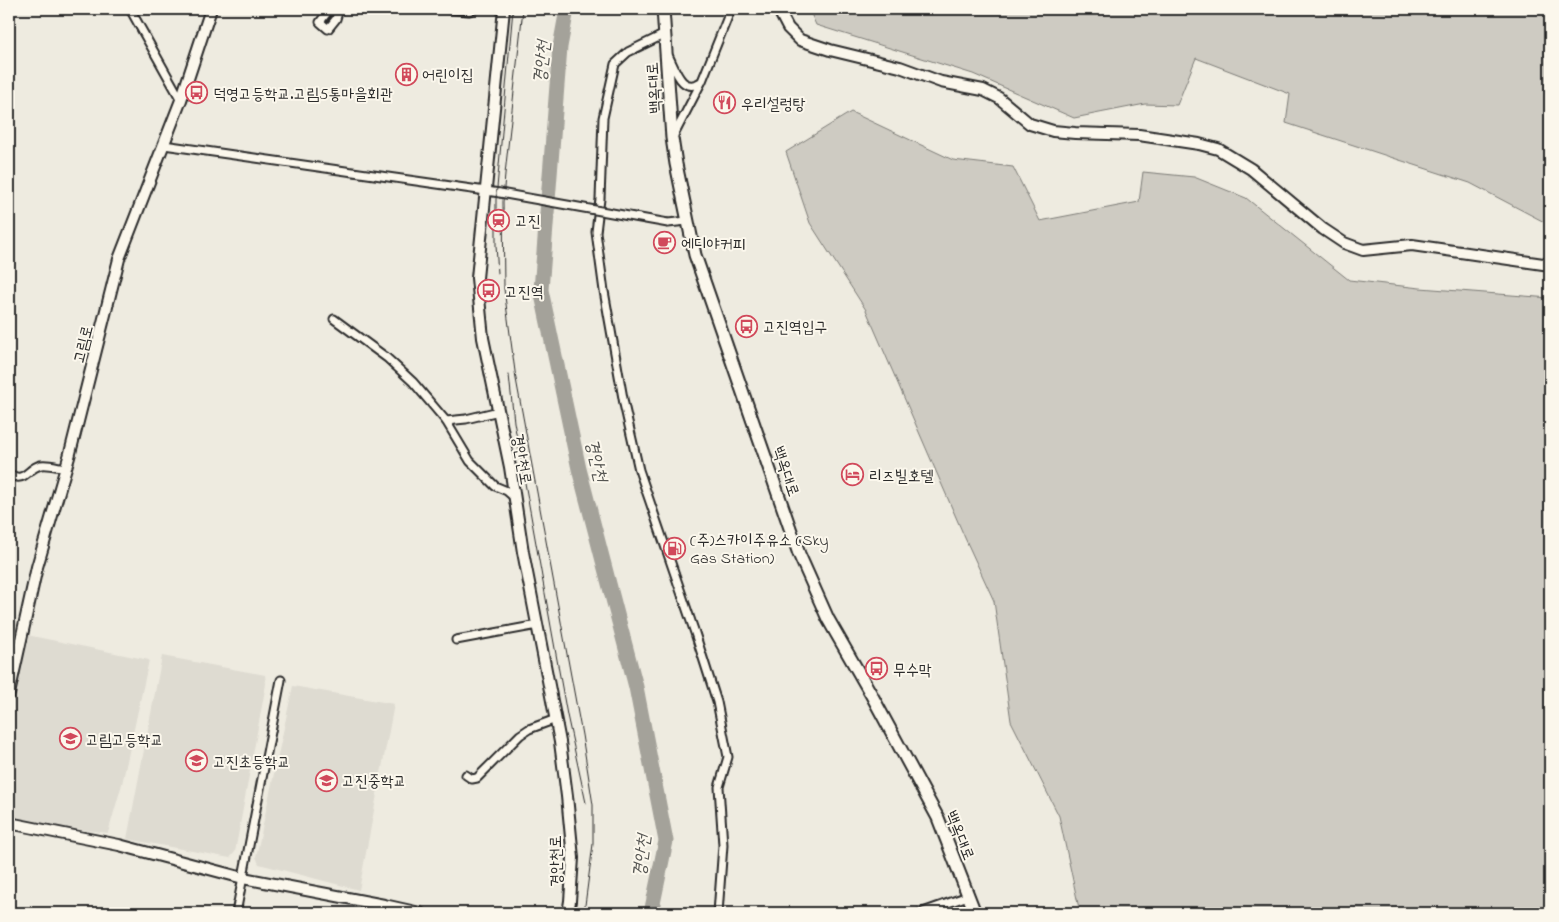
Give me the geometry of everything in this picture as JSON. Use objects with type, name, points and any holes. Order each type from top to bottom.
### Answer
[{"type":"main road","name":"백옥대로","points":[[664,9],[672,138],[695,255],[799,554],[828,619],[938,818],[975,913]]},
{"type":"street","points":[[130,9],[181,100]]},
{"type":"street","name":"고림로","points":[[9,694],[37,567],[66,468],[119,260],[181,100],[211,9]]},
{"type":"street","points":[[327,9],[320,22],[328,29],[336,19],[339,9]]},
{"type":"street","points":[[448,9],[469,11],[475,9]]},
{"type":"street","name":"경안천로","points":[[504,9],[477,278],[483,338],[510,467],[523,552],[556,719],[567,796],[573,858],[568,913]]},
{"type":"street","points":[[672,138],[702,81],[731,9]]},
{"type":"street","points":[[778,9],[788,28],[800,40],[830,50],[900,67],[941,82],[984,90],[999,98],[1030,124],[1053,131],[1138,135],[1199,144],[1218,149],[1251,169],[1323,229],[1344,243],[1363,250],[1412,245],[1550,265]]},
{"type":"street","points":[[665,34],[628,52],[615,64],[603,118],[600,199],[596,232],[622,394],[639,470],[717,702],[728,757],[719,787],[723,845],[718,913]]},
{"type":"street","points":[[666,51],[683,82],[687,85],[695,86],[702,81]]},
{"type":"street","points":[[164,145],[500,192],[668,223],[687,221]]},
{"type":"street","points":[[334,319],[387,358],[413,382],[446,421],[470,461],[495,486],[507,491],[515,499]]},
{"type":"street","points":[[446,421],[466,420],[499,411]]},
{"type":"street","points":[[9,474],[21,478],[42,465],[66,468]]},
{"type":"street","points":[[456,640],[538,625]]},
{"type":"street","points":[[236,913],[280,680]]},
{"type":"street","points":[[466,775],[477,778],[520,735],[529,729],[556,719]]},
{"type":"street","points":[[9,823],[119,845],[243,878],[420,913]]},
{"type":"street","points":[[920,913],[968,896]]},
{"type":"shaded area","points":[[809,9],[1550,9],[1550,225],[1470,183],[1286,123],[1290,94],[1196,58],[1177,105],[1145,104],[1074,118],[973,74],[816,25]]},
{"type":"shaded area","points":[[851,112],[953,160],[1013,167],[1040,221],[1139,202],[1143,172],[1194,177],[1246,198],[1349,280],[1420,288],[1550,298],[1550,913],[1080,913],[1059,816],[1011,721],[994,601],[866,310],[810,223],[786,152]]},
{"type":"shaded area","name":"고림고등학교","points":[[22,634],[149,660],[122,784],[108,833],[9,821],[9,695]]},
{"type":"shaded area","name":"고진초등학교","points":[[162,656],[265,675],[266,684],[235,852],[230,858],[127,839]]},
{"type":"shaded area","name":"고진중학교","points":[[293,686],[394,704],[359,890],[259,864],[256,857]]},
{"type":"waterway","name":"경안천","points":[[567,9],[560,47],[541,290],[579,469],[636,687],[666,841],[651,913]]},
{"type":"tram line","points":[[498,273],[496,199],[513,9]]},
{"type":"tram line","points":[[523,9],[503,202],[504,289],[516,379],[582,735],[593,805],[593,844],[584,913]]},
{"type":"tram line","points":[[509,375],[514,422],[567,715],[586,803]]},
{"type":"place","name":"어린이집","points":[[406,74]]},
{"type":"place","name":"덕영고등학교.고림5통마을회관","points":[[197,93]]},
{"type":"place","name":"우리설렁탕","points":[[725,103]]},
{"type":"place","name":"고진","points":[[499,220]]},
{"type":"place","name":"에디야커피","points":[[665,243]]},
{"type":"place","name":"고진역","points":[[489,291]]},
{"type":"place","name":"고진역입구","points":[[747,326]]},
{"type":"place","name":"리즈빌호텔","points":[[853,475]]},
{"type":"place","name":"(주)스카이주유소 (Sky Gas Station)","points":[[674,548]]},
{"type":"place","name":"무수막","points":[[877,669]]},
{"type":"place","name":"고림고등학교","points":[[70,739]]},
{"type":"place","name":"고진초등학교","points":[[197,761]]},
{"type":"place","name":"고진중학교","points":[[326,780]]}]
